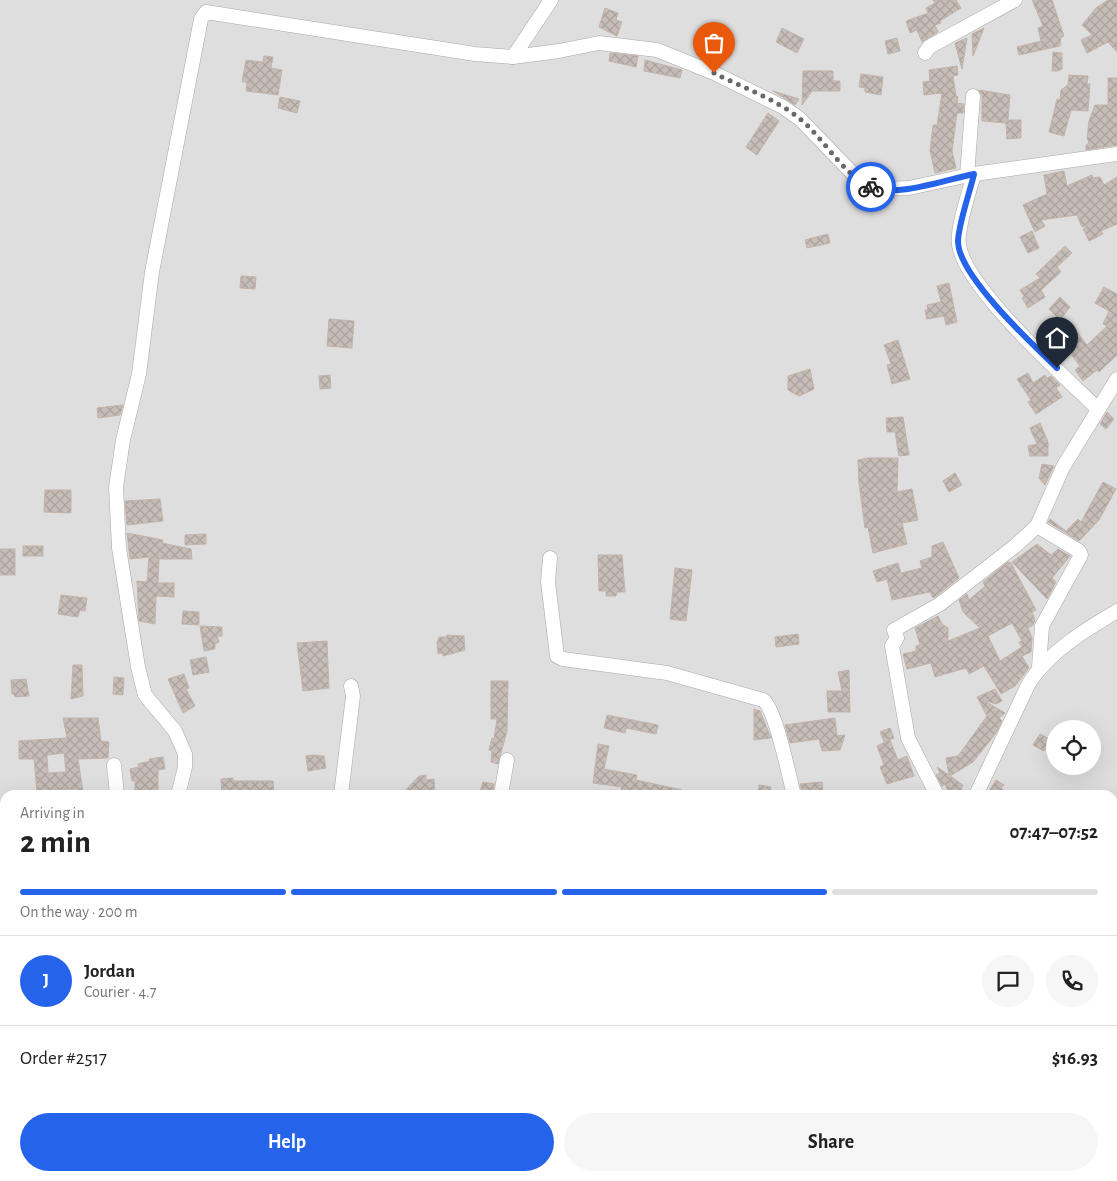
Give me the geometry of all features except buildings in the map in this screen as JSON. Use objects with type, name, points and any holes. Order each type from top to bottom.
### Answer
[{"type":"street","points":[[513,57],[551,0]]},
{"type":"street","points":[[925,53],[929,47],[1015,0]]},
{"type":"street","points":[[179,790],[185,754],[175,731],[145,695],[138,667],[119,548],[116,487],[123,440],[140,374],[152,272],[200,20],[206,12],[210,11],[419,46],[513,57],[599,43],[657,50],[704,68],[783,107],[800,119],[858,179],[876,189],[909,188],[970,175],[1117,154]]},
{"type":"street","points":[[973,96],[970,175],[958,238],[960,249],[967,265],[981,286],[1015,328],[1098,409]]},
{"type":"street","points":[[934,790],[908,738],[892,646],[897,638],[894,630],[940,604],[1015,546],[1037,526],[1057,477],[1117,379]]},
{"type":"street","points":[[1037,526],[1079,551],[1081,555],[1042,626],[1039,667]]},
{"type":"street","points":[[550,558],[548,582],[557,656],[563,659],[667,673],[763,700],[767,703],[773,716],[793,790]]},
{"type":"street","points":[[978,790],[1029,683],[1039,667],[1072,640],[1117,611]]},
{"type":"street","points":[[342,790],[353,696],[351,686]]},
{"type":"street","points":[[502,790],[507,760]]},
{"type":"street","points":[[114,765],[116,790]]},
{"type":"shaded area","points":[[0,0],[1117,0],[1117,790],[0,790]]},
{"type":"way so far","points":[[714,73],[783,107],[800,119],[858,179],[871,187]]},
{"type":"route","points":[[871,187],[890,190],[909,188],[974,174],[958,238],[960,249],[967,265],[981,286],[1015,328],[1057,368]]}]
